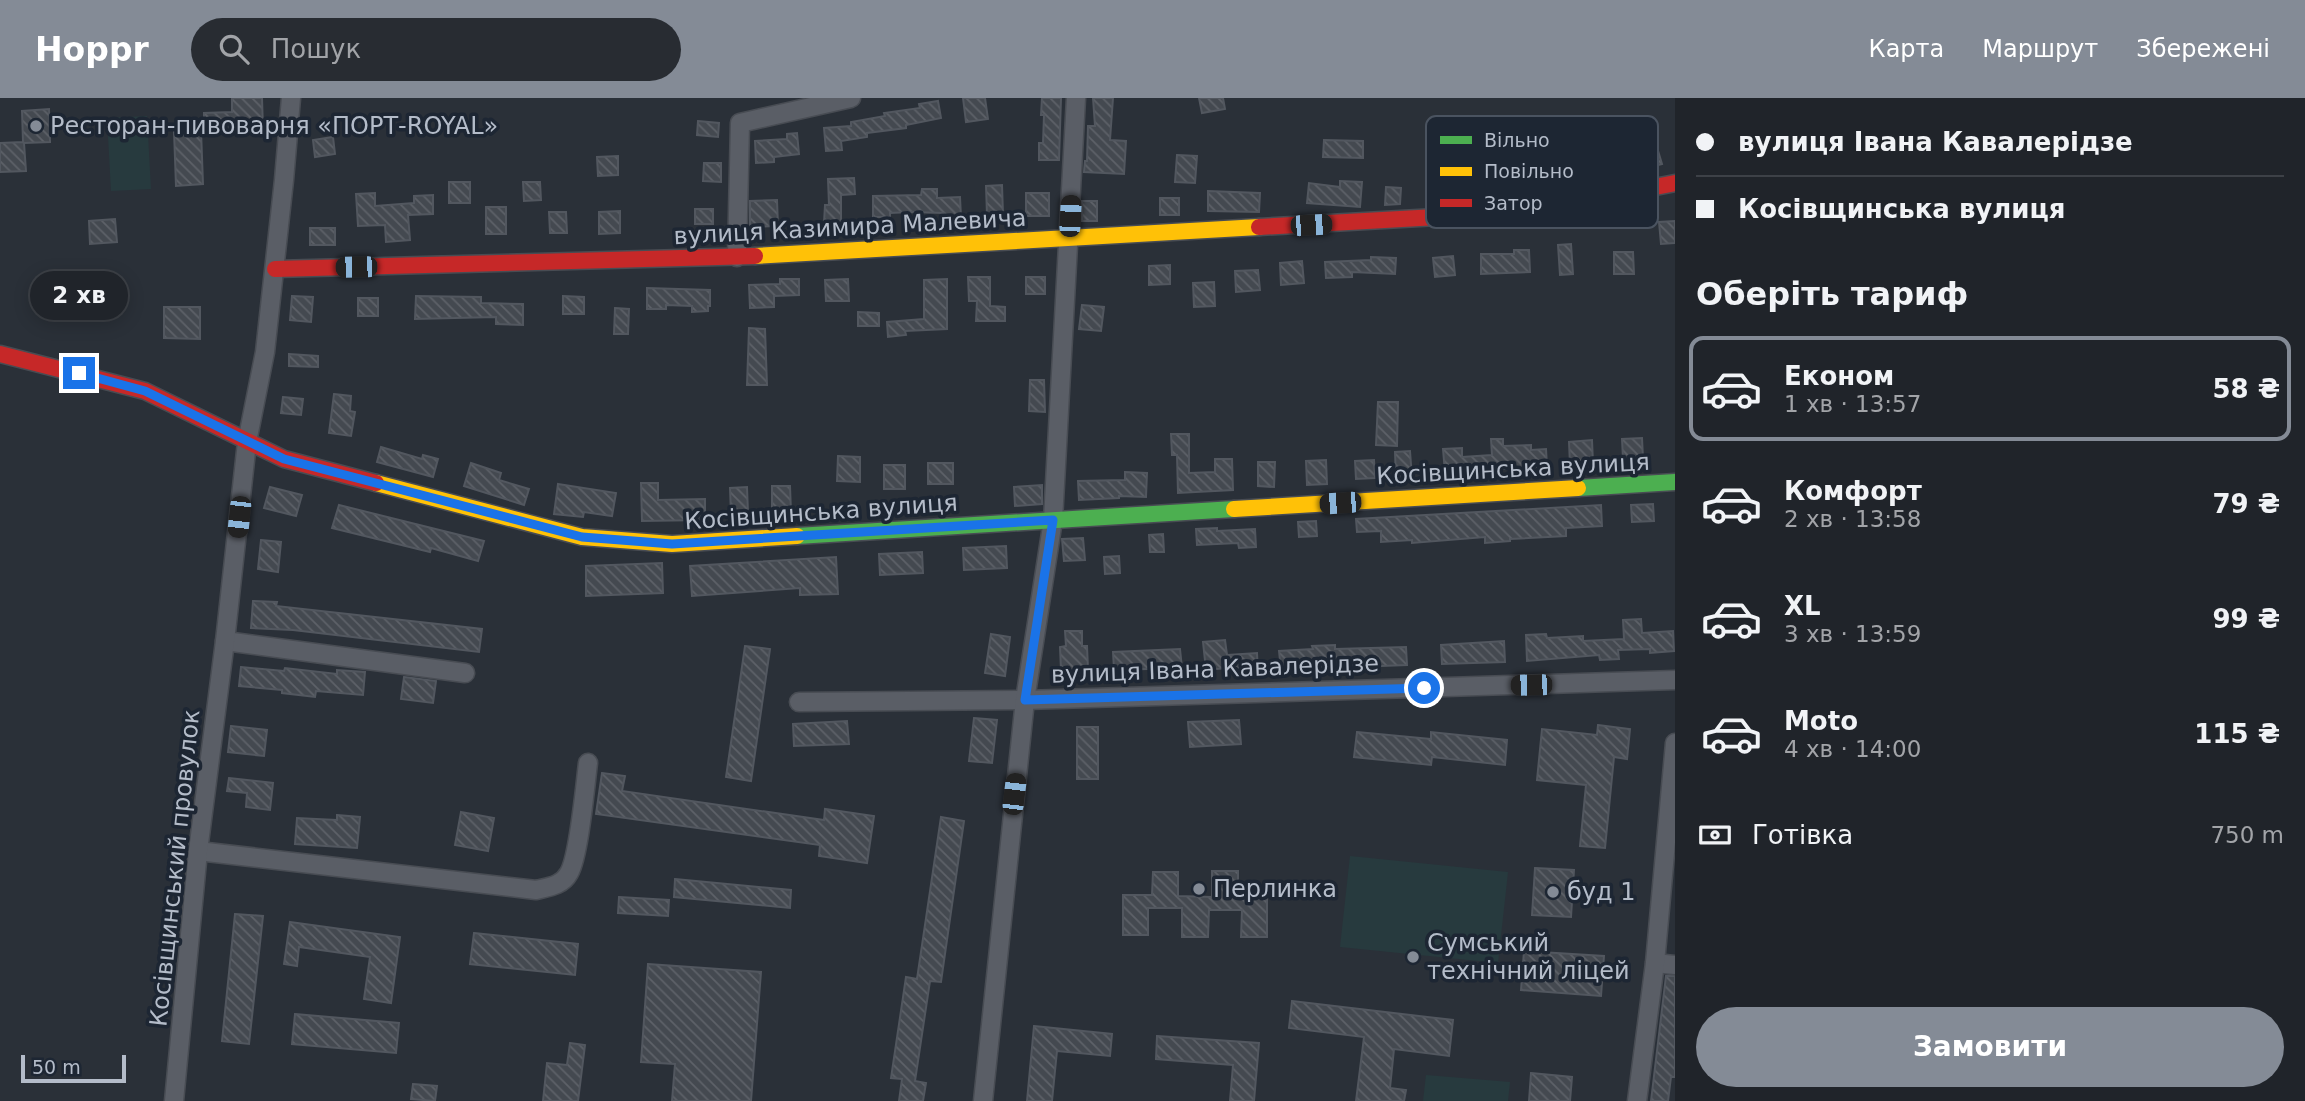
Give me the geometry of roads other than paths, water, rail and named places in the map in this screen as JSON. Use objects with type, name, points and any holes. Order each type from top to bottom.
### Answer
[{"type":"street","name":"Косівщинський провулок","points":[[174,1101],[198,851],[247,442],[265,352],[291,98]]},
{"type":"street","points":[[737,257],[740,122],[850,98]]},
{"type":"street","points":[[983,1101],[1025,700],[1053,520],[1076,98]]},
{"type":"street","name":"вулиця Казимира Малевича","points":[[275,269],[737,257],[1426,218]]},
{"type":"street","name":"Косівщинська вулиця","points":[[0,354],[145,391],[284,459],[582,537],[672,544],[1675,482]]},
{"type":"street","points":[[225,641],[465,673]]},
{"type":"street","name":"вулиця Івана Кавалерідзе","points":[[799,702],[1025,700],[1675,680]]},
{"type":"street","points":[[1637,1101],[1655,963],[1675,743]]},
{"type":"street","points":[[198,851],[536,890],[557,885],[569,874],[575,856],[589,763]]},
{"type":"street","points":[[1655,963],[1675,965]]},
{"type":"place","name":"Ресторан-пивоварня «ПОРТ-ROYAL»","points":[[36,126]]},
{"type":"place","name":"Перлинка","points":[[1199,889]]},
{"type":"place","name":"буд 1","points":[[1553,892]]},
{"type":"place","name":"Сумський технічний ліцей","points":[[1413,957]]}]
